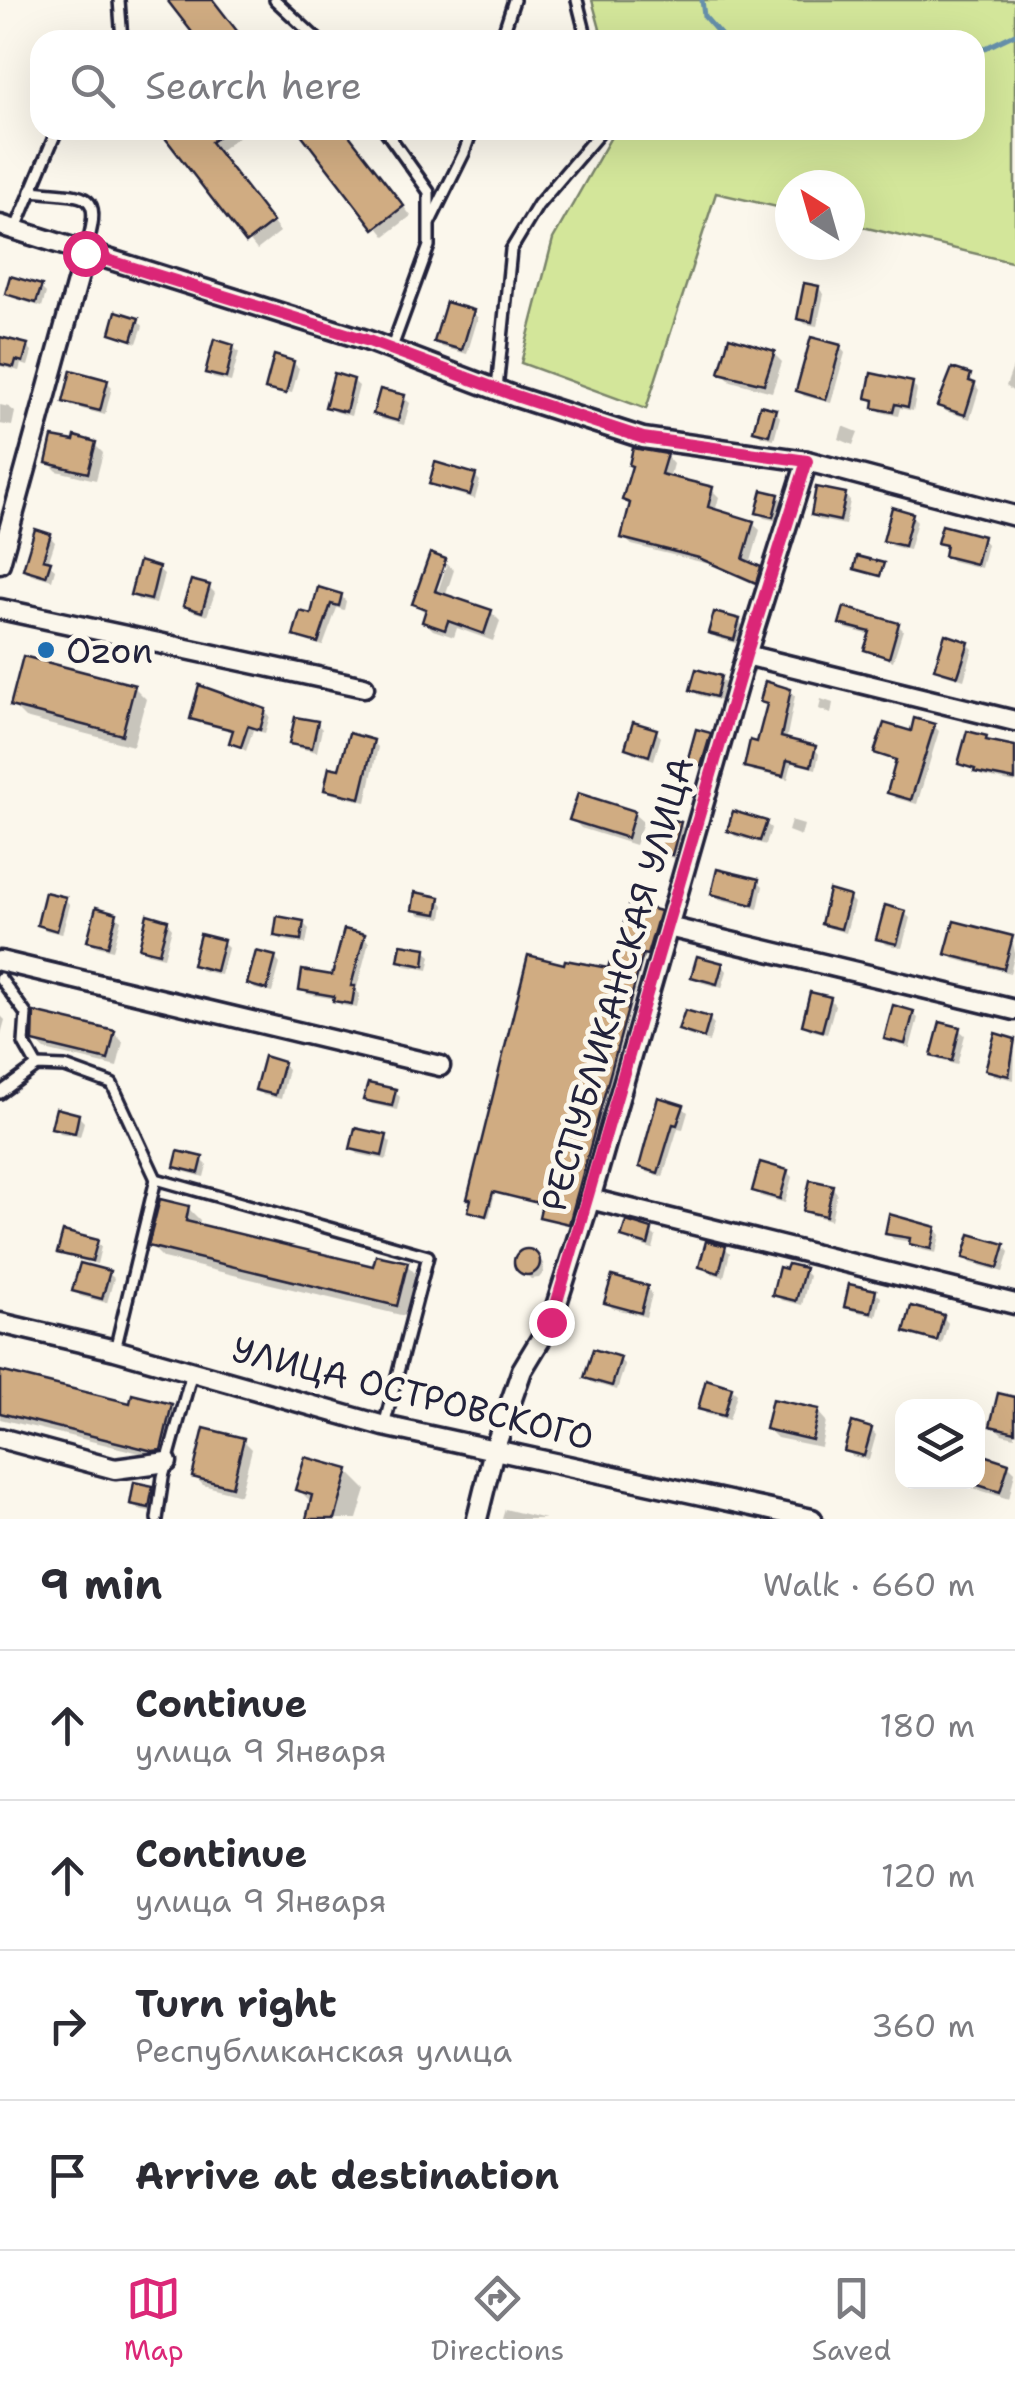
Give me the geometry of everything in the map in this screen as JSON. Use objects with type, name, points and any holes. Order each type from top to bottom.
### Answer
[{"type":"street","points":[[8,226],[391,350],[643,438],[807,461],[1015,516]]},
{"type":"street","points":[[0,563],[85,253]]},
{"type":"street","name":"РЕСПУБЛИКАНСКАЯ УЛИЦА","points":[[478,1519],[494,1450],[522,1370],[551,1322],[590,1199],[746,655],[807,461]]},
{"type":"street","points":[[0,608],[364,687]]},
{"type":"street","points":[[746,655],[1015,721]]},
{"type":"street","points":[[668,927],[1015,1010]]},
{"type":"street","points":[[0,961],[440,1066]]},
{"type":"street","points":[[590,1199],[1015,1304]]},
{"type":"street","name":"УЛИЦА ОСТРОВСКОГО","points":[[0,1323],[116,1350],[384,1426],[812,1519]]},
{"type":"street","points":[[0,1438],[114,1469],[167,1462]]},
{"type":"lane","points":[[119,0],[121,30]]},
{"type":"lane","points":[[275,0],[307,30]]},
{"type":"lane","points":[[504,30],[514,0]]},
{"type":"lane","points":[[577,0],[584,30]]},
{"type":"lane","points":[[8,226],[32,191],[53,140]]},
{"type":"lane","points":[[391,350],[429,246],[429,192],[393,140]]},
{"type":"lane","points":[[429,224],[469,140]]},
{"type":"lane","points":[[497,388],[511,250],[538,205],[593,140]]},
{"type":"lane","points":[[32,191],[84,196],[93,205],[96,217],[85,253]]},
{"type":"lane","points":[[0,978],[26,1014],[24,1042],[37,1066]]},
{"type":"lane","points":[[0,1092],[37,1066],[66,1067],[112,1084],[156,1179],[116,1350]]},
{"type":"lane","points":[[156,1179],[428,1256],[384,1426]]},
{"type":"lane","points":[[157,1519],[167,1462],[192,1372]]},
{"type":"green space","points":[[592,0],[1015,0],[1015,263],[865,228],[865,170],[775,170],[775,207],[716,193],[646,409],[521,363],[553,239],[609,140],[985,140],[985,30],[600,30]]},
{"type":"building","points":[[167,0],[213,0],[236,30],[190,30]]},
{"type":"building","points":[[167,140],[214,140],[211,142],[273,222],[246,243]]},
{"type":"building","points":[[306,140],[353,140],[404,206],[374,229]]},
{"type":"building","points":[[10,276],[42,285],[36,303],[5,294]]},
{"type":"building","points":[[804,283],[819,286],[812,322],[797,319]]},
{"type":"building","points":[[446,302],[474,310],[462,350],[434,342]]},
{"type":"building","points":[[116,311],[139,318],[132,340],[110,333]]},
{"type":"building","points":[[0,337],[28,344],[23,362],[16,360],[14,367],[0,364]]},
{"type":"building","points":[[729,337],[775,351],[764,384],[719,373]]},
{"type":"building","points":[[811,337],[841,345],[826,400],[796,391]]},
{"type":"building","points":[[214,339],[234,345],[226,378],[205,373]]},
{"type":"building","points":[[274,355],[294,361],[286,394],[265,389]]},
{"type":"building","points":[[952,368],[971,374],[969,381],[975,383],[965,415],[937,406]]},
{"type":"building","points":[[71,370],[108,380],[100,411],[63,402]]},
{"type":"building","points":[[334,373],[354,379],[346,412],[325,407]]},
{"type":"building","points":[[871,373],[913,382],[908,407],[895,404],[893,412],[873,408],[874,400],[866,398]]},
{"type":"building","points":[[380,389],[405,395],[398,421],[373,414]]},
{"type":"building","points":[[760,405],[776,409],[769,435],[753,431]]},
{"type":"building","points":[[75,436],[96,442],[88,473],[46,463],[52,437],[74,441]]},
{"type":"building","points":[[633,448],[667,454],[661,474],[713,487],[708,507],[754,521],[743,559],[761,567],[756,583],[699,558],[621,538],[630,503],[622,500]]},
{"type":"building","points":[[435,462],[476,474],[470,495],[429,484]]},
{"type":"building","points":[[816,487],[846,493],[840,521],[811,515]]},
{"type":"building","points":[[762,490],[779,494],[773,517],[756,513]]},
{"type":"building","points":[[892,507],[913,513],[904,546],[883,541]]},
{"type":"building","points":[[942,525],[983,536],[976,564],[944,556],[946,545],[937,543]]},
{"type":"building","points":[[35,529],[51,534],[43,559],[51,561],[46,576],[23,569]]},
{"type":"building","points":[[430,553],[446,559],[435,591],[492,610],[484,634],[448,621],[445,630],[422,622],[426,609],[412,604]]},
{"type":"building","points":[[857,556],[884,563],[880,576],[854,569]]},
{"type":"building","points":[[139,561],[159,567],[151,600],[130,595]]},
{"type":"building","points":[[191,580],[210,585],[202,612],[183,606]]},
{"type":"building","points":[[318,587],[342,594],[339,606],[331,604],[318,643],[293,636],[300,611],[311,614]]},
{"type":"building","points":[[844,607],[899,623],[889,658],[864,650],[870,632],[839,624]]},
{"type":"building","points":[[714,612],[740,619],[734,640],[708,633]]},
{"type":"building","points":[[945,634],[969,642],[958,676],[934,669]]},
{"type":"building","points":[[23,656],[135,685],[122,735],[10,706]]},
{"type":"building","points":[[696,669],[721,676],[716,697],[690,690]]},
{"type":"building","points":[[765,681],[791,689],[781,737],[816,746],[811,766],[787,760],[783,776],[744,767],[750,740],[757,742],[767,704],[760,702]]},
{"type":"building","points":[[199,685],[266,709],[260,730],[248,726],[241,747],[229,743],[233,730],[190,719]]},
{"type":"building","points":[[295,717],[318,721],[312,748],[289,744]]},
{"type":"building","points":[[914,718],[935,724],[911,800],[887,793],[896,760],[874,753],[884,723],[911,731]]},
{"type":"building","points":[[633,722],[657,729],[649,756],[625,748]]},
{"type":"building","points":[[696,729],[711,733],[701,766],[687,762]]},
{"type":"building","points":[[967,731],[1015,746],[1015,780],[974,772],[975,769],[958,764]]},
{"type":"building","points":[[349,733],[374,740],[360,798],[324,790],[329,767],[339,769]]},
{"type":"building","points":[[578,793],[635,811],[627,838],[569,820]]},
{"type":"building","points":[[733,811],[767,821],[760,841],[727,831]]},
{"type":"building","points":[[661,817],[681,822],[672,855],[652,850]]},
{"type":"building","points":[[717,869],[759,879],[753,905],[711,894]]},
{"type":"building","points":[[829,890],[850,896],[841,929],[821,924]]},
{"type":"building","points":[[45,892],[66,897],[57,931],[37,925]]},
{"type":"building","points":[[415,892],[440,897],[437,914],[412,910]]},
{"type":"building","points":[[629,903],[660,911],[647,955],[643,954],[569,1224],[539,1217],[542,1204],[493,1192],[486,1216],[468,1211],[471,1199],[467,1199],[528,955],[564,964],[565,960],[608,968],[610,961],[614,962]]},
{"type":"building","points":[[885,905],[906,911],[897,944],[876,939]]},
{"type":"building","points":[[96,907],[117,913],[108,946],[87,941]]},
{"type":"building","points":[[147,914],[168,920],[159,953],[139,948]]},
{"type":"building","points":[[277,916],[304,921],[301,940],[274,936]]},
{"type":"building","points":[[954,921],[1013,936],[1004,969],[945,954]]},
{"type":"building","points":[[344,929],[365,934],[351,986],[355,986],[352,1004],[333,1001],[334,996],[299,990],[302,970],[332,975]]},
{"type":"building","points":[[200,934],[224,940],[216,971],[192,965]]},
{"type":"building","points":[[401,944],[426,948],[424,966],[398,961]]},
{"type":"building","points":[[256,951],[276,956],[267,990],[247,984]]},
{"type":"building","points":[[697,956],[723,963],[717,984],[691,977]]},
{"type":"building","points":[[810,992],[831,997],[822,1031],[802,1025]]},
{"type":"building","points":[[893,1005],[914,1011],[905,1044],[884,1039]]},
{"type":"building","points":[[685,1010],[710,1017],[704,1038],[678,1030]]},
{"type":"building","points":[[34,1012],[115,1031],[108,1060],[33,1042]]},
{"type":"building","points":[[940,1022],[960,1027],[952,1061],[931,1056]]},
{"type":"building","points":[[995,1033],[1015,1039],[1009,1076],[985,1070]]},
{"type":"building","points":[[264,1056],[284,1062],[275,1095],[255,1090]]},
{"type":"building","points":[[368,1083],[396,1089],[392,1106],[363,1100]]},
{"type":"building","points":[[658,1097],[684,1105],[677,1125],[673,1124],[658,1173],[639,1167]]},
{"type":"building","points":[[56,1108],[79,1114],[75,1133],[51,1128]]},
{"type":"building","points":[[355,1128],[387,1135],[382,1156],[350,1149]]},
{"type":"building","points":[[178,1151],[203,1157],[199,1173],[174,1167]]},
{"type":"building","points":[[760,1162],[788,1170],[780,1199],[752,1191]]},
{"type":"building","points":[[810,1180],[833,1185],[826,1216],[803,1211]]},
{"type":"building","points":[[160,1199],[189,1206],[186,1221],[373,1266],[376,1255],[408,1262],[397,1306],[148,1246]]},
{"type":"building","points":[[889,1214],[936,1227],[931,1249],[909,1244],[910,1238],[885,1234]]},
{"type":"building","points":[[626,1221],[652,1229],[648,1245],[621,1237]]},
{"type":"building","points":[[63,1231],[98,1240],[92,1261],[57,1253]]},
{"type":"building","points":[[970,1234],[1005,1244],[998,1268],[963,1258]]},
{"type":"building","points":[[706,1241],[726,1246],[719,1273],[699,1267]]},
{"type":"building","points":[[527,1249],[536,1253],[540,1262],[536,1271],[527,1275],[518,1271],[514,1262],[518,1253]]},
{"type":"building","points":[[80,1263],[110,1271],[102,1299],[72,1291]]},
{"type":"building","points":[[788,1264],[805,1268],[796,1301],[772,1295],[779,1267],[786,1269]]},
{"type":"building","points":[[612,1276],[648,1286],[641,1313],[604,1303]]},
{"type":"building","points":[[849,1284],[876,1290],[871,1312],[844,1307]]},
{"type":"building","points":[[911,1306],[944,1315],[937,1341],[904,1332]]},
{"type":"building","points":[[593,1349],[621,1357],[612,1386],[584,1378]]},
{"type":"building","points":[[0,1371],[130,1403],[132,1394],[172,1404],[161,1450],[0,1413]]},
{"type":"building","points":[[706,1379],[732,1387],[724,1416],[698,1409]]},
{"type":"building","points":[[998,1393],[1015,1397],[1015,1432],[990,1426]]},
{"type":"building","points":[[772,1399],[819,1409],[812,1440],[765,1429]]},
{"type":"building","points":[[852,1422],[872,1428],[864,1456],[844,1451]]},
{"type":"building","points":[[204,1428],[244,1438],[232,1487],[192,1477]]},
{"type":"building","points":[[985,1455],[1009,1463],[1000,1492],[985,1487]]},
{"type":"building","points":[[305,1457],[349,1469],[335,1519],[306,1519],[312,1495],[295,1490]]},
{"type":"building","points":[[134,1482],[153,1486],[149,1508],[130,1504]]},
{"type":"waterway","points":[[702,0],[704,16],[716,30]]},
{"type":"waterway","points":[[985,48],[1015,34]]},
{"type":"place","name":"Ozon","points":[[46,650]]},
{"type":"route","points":[[85,253],[366,340],[643,438],[807,461],[746,655],[551,1322]]}]
